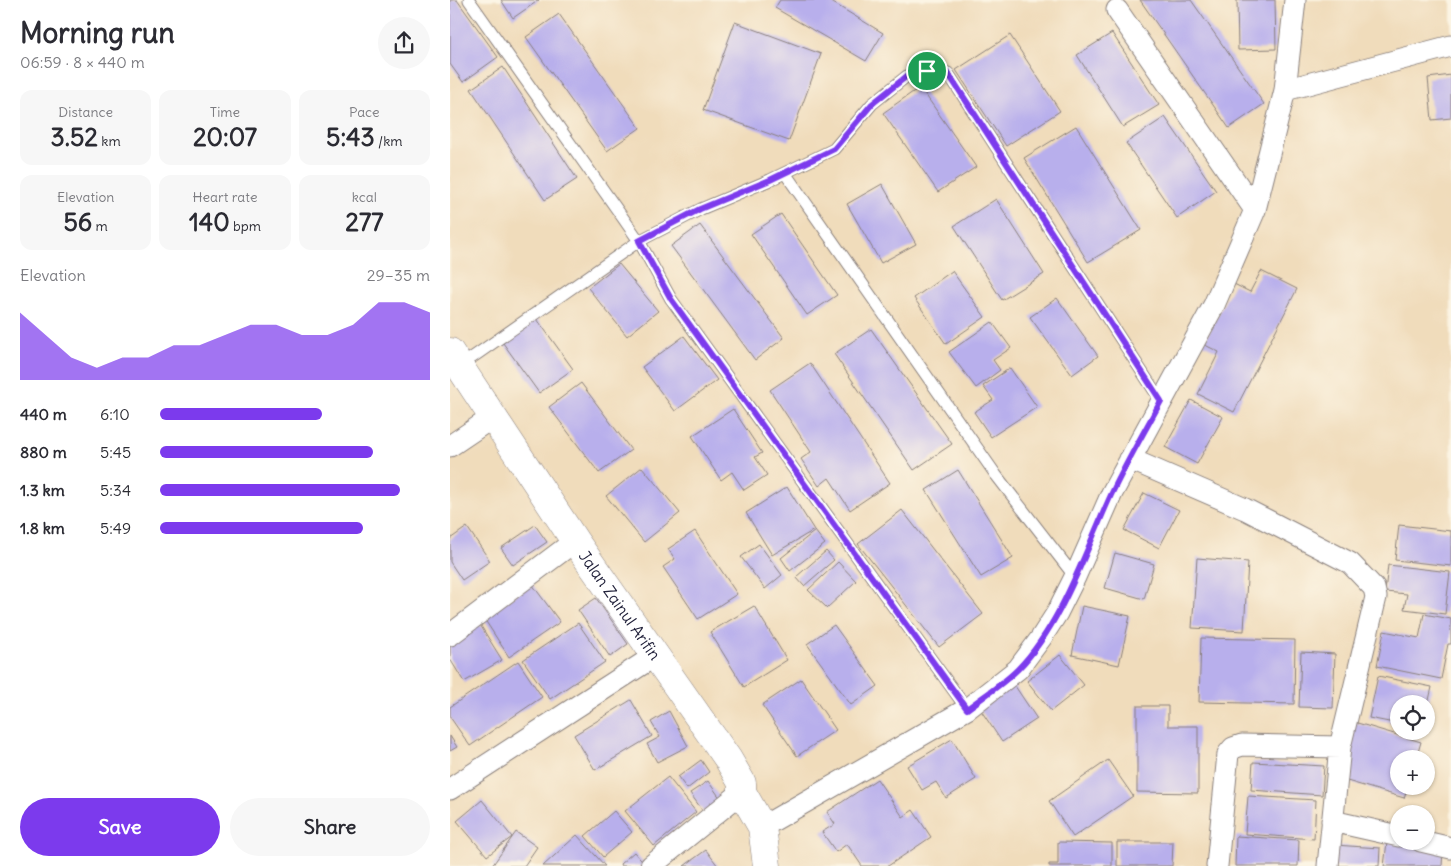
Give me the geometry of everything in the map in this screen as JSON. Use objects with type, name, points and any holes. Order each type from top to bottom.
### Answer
[{"type":"street","points":[[762,827],[967,709],[1018,669],[1045,632],[1075,577],[1112,493],[1214,305],[1256,210],[1285,90],[1295,0]]},
{"type":"street","points":[[1117,10],[1256,210]]},
{"type":"street","points":[[1285,90],[1451,46]]},
{"type":"street","name":"Jalan Zainul Arifin","points":[[455,359],[575,541],[728,760],[742,783],[742,792],[762,827],[767,866]]},
{"type":"street","points":[[450,446],[493,417]]},
{"type":"street","points":[[1130,459],[1275,524],[1350,564],[1374,588],[1376,597],[1340,747],[1328,866]]},
{"type":"street","points":[[450,635],[575,541]]},
{"type":"street","points":[[450,789],[656,655]]},
{"type":"street","points":[[1217,866],[1228,754],[1233,748],[1242,745],[1340,747]]},
{"type":"street","points":[[651,866],[742,792]]},
{"type":"street","points":[[1332,821],[1390,834]]},
{"type":"street","points":[[1435,844],[1451,847]]},
{"type":"lane","points":[[469,0],[639,241],[671,299],[967,709]]},
{"type":"lane","points":[[455,359],[639,241],[700,209],[785,173],[834,149],[872,104],[907,76],[927,71],[948,73],[1161,401]]},
{"type":"lane","points":[[785,173],[996,475],[1075,577]]},
{"type":"building","points":[[450,0],[457,0],[498,57],[463,82],[450,64]]},
{"type":"building","points":[[501,0],[539,0],[513,18]]},
{"type":"building","points":[[780,0],[828,0],[883,33],[866,61],[775,8]]},
{"type":"building","points":[[1140,0],[1191,0],[1264,104],[1229,128]]},
{"type":"building","points":[[1237,0],[1275,0],[1276,49],[1238,50]]},
{"type":"building","points":[[559,14],[640,128],[607,151],[526,37]]},
{"type":"building","points":[[735,22],[821,54],[789,141],[703,110]]},
{"type":"building","points":[[1112,33],[1159,105],[1123,127],[1077,55]]},
{"type":"building","points":[[1010,35],[1060,111],[1006,146],[956,70]]},
{"type":"building","points":[[503,67],[577,179],[545,200],[471,89]]},
{"type":"building","points":[[1451,75],[1451,118],[1432,120],[1428,78]]},
{"type":"building","points":[[920,87],[976,167],[938,192],[883,113]]},
{"type":"building","points":[[1165,117],[1216,191],[1177,218],[1126,143]]},
{"type":"building","points":[[1076,126],[1141,230],[1088,262],[1024,158]]},
{"type":"building","points":[[882,184],[916,244],[881,263],[847,204]]},
{"type":"building","points":[[996,199],[1044,274],[1002,300],[954,226]]},
{"type":"building","points":[[781,214],[837,295],[807,315],[751,234]]},
{"type":"building","points":[[700,225],[784,338],[755,360],[671,246]]},
{"type":"building","points":[[619,264],[658,311],[627,336],[588,288]]},
{"type":"building","points":[[952,271],[985,317],[946,344],[914,298]]},
{"type":"building","points":[[1261,271],[1297,289],[1234,412],[1198,394],[1219,352],[1203,344],[1234,284],[1250,292]]},
{"type":"building","points":[[1057,298],[1098,356],[1072,375],[1030,317]]},
{"type":"building","points":[[537,319],[573,369],[539,393],[503,343]]},
{"type":"building","points":[[992,322],[1011,348],[993,360],[1000,370],[976,388],[949,352]]},
{"type":"building","points":[[871,329],[952,444],[914,470],[834,354]]},
{"type":"building","points":[[684,336],[717,380],[675,411],[642,367]]},
{"type":"building","points":[[810,363],[890,483],[850,510],[829,478],[819,486],[801,459],[811,452],[770,390]]},
{"type":"building","points":[[1010,368],[1037,407],[991,437],[974,412],[993,400],[983,386]]},
{"type":"building","points":[[581,383],[631,450],[599,473],[549,407]]},
{"type":"building","points":[[1191,400],[1223,417],[1197,464],[1165,447]]},
{"type":"building","points":[[733,409],[762,453],[755,457],[767,475],[744,490],[732,472],[721,480],[692,436]]},
{"type":"building","points":[[642,467],[680,513],[644,542],[606,496]]},
{"type":"building","points":[[958,470],[1013,558],[981,577],[926,490]]},
{"type":"building","points":[[787,487],[814,530],[772,555],[746,513]]},
{"type":"building","points":[[1144,493],[1179,510],[1159,548],[1124,530]]},
{"type":"building","points":[[902,510],[983,614],[939,647],[858,544]]},
{"type":"building","points":[[535,525],[547,542],[513,565],[501,548]]},
{"type":"building","points":[[1399,525],[1451,531],[1451,566],[1395,560]]},
{"type":"building","points":[[467,527],[490,561],[462,580],[450,562],[450,539]]},
{"type":"building","points":[[695,531],[737,594],[698,619],[663,567],[675,559],[668,549]]},
{"type":"building","points":[[815,531],[825,544],[790,571],[781,558]]},
{"type":"building","points":[[759,544],[782,575],[765,589],[741,557]]},
{"type":"building","points":[[826,551],[834,560],[804,586],[796,577]]},
{"type":"building","points":[[1115,553],[1154,564],[1144,599],[1105,588]]},
{"type":"building","points":[[1197,558],[1248,562],[1244,631],[1192,628]]},
{"type":"building","points":[[838,562],[856,581],[827,608],[808,590]]},
{"type":"building","points":[[1388,565],[1450,572],[1445,614],[1404,609],[1407,594],[1385,592]]},
{"type":"building","points":[[532,584],[560,622],[509,657],[483,617]]},
{"type":"building","points":[[596,598],[628,644],[610,657],[578,610]]},
{"type":"building","points":[[754,606],[787,660],[744,687],[710,632]]},
{"type":"building","points":[[1082,606],[1130,616],[1119,665],[1072,655]]},
{"type":"building","points":[[1424,614],[1451,619],[1451,644],[1448,644],[1441,679],[1377,666],[1384,631],[1419,638]]},
{"type":"building","points":[[479,623],[502,660],[464,682],[450,659],[450,640]]},
{"type":"building","points":[[578,623],[605,662],[550,699],[523,660]]},
{"type":"building","points":[[834,625],[878,686],[851,705],[807,644]]},
{"type":"building","points":[[1201,638],[1295,640],[1294,704],[1199,702]]},
{"type":"building","points":[[1301,652],[1335,654],[1333,708],[1299,707]]},
{"type":"building","points":[[1060,655],[1084,685],[1051,711],[1027,681]]},
{"type":"building","points":[[518,661],[542,697],[470,746],[450,717],[450,707]]},
{"type":"building","points":[[1378,676],[1432,687],[1430,695],[1390,695],[1390,722],[1369,718]]},
{"type":"building","points":[[801,679],[836,730],[797,756],[762,705]]},
{"type":"building","points":[[1013,683],[1037,719],[1002,742],[978,706]]},
{"type":"building","points":[[631,700],[652,736],[595,770],[574,735]]},
{"type":"building","points":[[1137,706],[1168,706],[1168,726],[1198,726],[1198,793],[1137,792]]},
{"type":"building","points":[[669,711],[688,746],[657,762],[647,744],[660,737],[651,722]]},
{"type":"building","points":[[1354,722],[1390,733],[1390,740],[1414,740],[1421,742],[1419,750],[1390,750],[1390,794],[1337,778]]},
{"type":"building","points":[[450,736],[457,747],[450,751]]},
{"type":"building","points":[[952,739],[976,779],[946,798],[936,782],[922,790],[907,766]]},
{"type":"building","points":[[701,760],[709,772],[687,789],[678,777]]},
{"type":"building","points":[[1108,760],[1133,796],[1073,837],[1049,801]]},
{"type":"building","points":[[1253,762],[1324,766],[1322,795],[1251,790]]},
{"type":"building","points":[[668,777],[696,812],[654,846],[625,811]]},
{"type":"building","points":[[877,779],[903,817],[913,810],[931,837],[888,866],[862,866],[847,844],[836,852],[822,832],[835,824],[827,812]]},
{"type":"building","points":[[708,781],[723,802],[705,814],[690,793]]},
{"type":"building","points":[[1394,795],[1405,795],[1404,798]]},
{"type":"building","points":[[1248,796],[1316,800],[1314,839],[1245,834]]},
{"type":"building","points":[[482,800],[512,837],[487,856],[457,821]]},
{"type":"building","points":[[614,811],[632,832],[603,857],[585,836]]},
{"type":"building","points":[[516,832],[537,847],[524,866],[492,866]]},
{"type":"building","points":[[577,835],[605,866],[543,866]]},
{"type":"building","points":[[1236,836],[1299,840],[1298,866],[1235,866]]},
{"type":"building","points":[[1058,842],[1112,843],[1112,866],[1049,866],[1049,864],[1058,864]]},
{"type":"building","points":[[1117,842],[1173,842],[1172,866],[1117,866]]},
{"type":"building","points":[[1387,842],[1390,842],[1390,850],[1435,850],[1435,847],[1443,848],[1442,866],[1384,866]]},
{"type":"building","points":[[1334,845],[1380,848],[1379,866],[1332,866]]},
{"type":"building","points":[[706,850],[718,866],[684,866]]},
{"type":"building","points":[[634,852],[646,866],[621,866],[620,864]]},
{"type":"route","points":[[927,71],[948,73],[1161,401],[1112,493],[1057,613],[1018,669],[967,709],[671,299],[639,241],[700,209],[770,180],[834,149],[872,104],[907,76],[927,71]]}]
